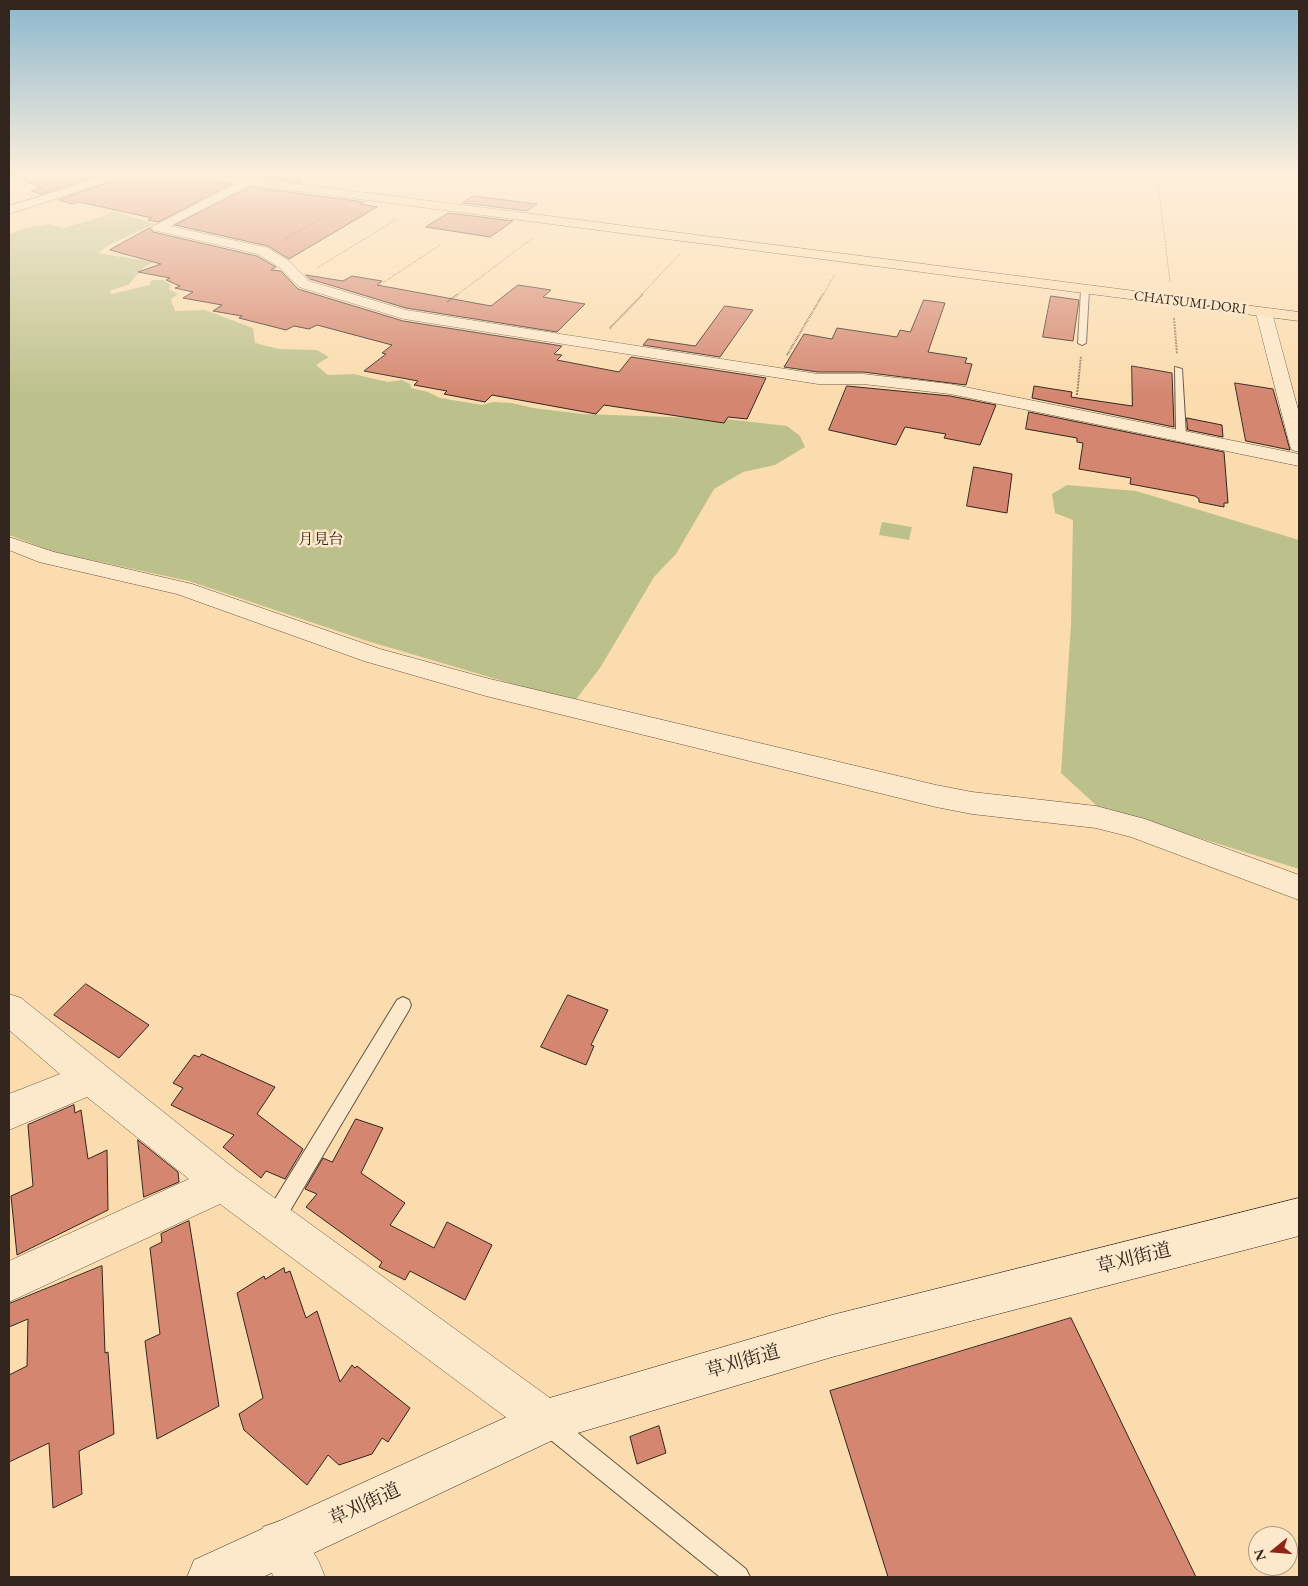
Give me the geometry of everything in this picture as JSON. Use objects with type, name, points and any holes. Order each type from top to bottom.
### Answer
[{"type":"main road","name":"CHATSUMI-DORI","points":[[761,248],[1299,317]]},
{"type":"street","points":[[254,248],[274,255],[298,279],[310,287],[404,314],[818,379],[863,379],[950,389],[1299,460]]},
{"type":"street","points":[[1264,312],[1299,446]]},
{"type":"street","points":[[9,543],[47,556],[184,589],[372,655],[486,687],[936,796],[1096,817],[1135,827],[1299,888]]},
{"type":"street","points":[[9,1010],[91,1078],[223,1182],[546,1421]]},
{"type":"street","points":[[9,1112],[91,1078]]},
{"type":"street","points":[[9,1282],[223,1182]]},
{"type":"street","name":"草刈街道","points":[[210,1577],[290,1560],[546,1421],[832,1336],[1299,1217]]},
{"type":"lane","points":[[1082,343],[1085,290]]},
{"type":"lane","points":[[1178,369],[1181,435]]},
{"type":"lane","points":[[274,1219],[403,1004]]},
{"type":"lane","points":[[546,1421],[738,1577]]},
{"type":"path","points":[[263,250],[267,248]]},
{"type":"path","points":[[298,279],[349,248]]},
{"type":"path","points":[[356,300],[435,248]]},
{"type":"path","points":[[427,318],[519,248]]},
{"type":"path","points":[[594,344],[685,248]]},
{"type":"path","points":[[1166,248],[1173,300],[1178,369]]},
{"type":"path","points":[[777,373],[844,259]]},
{"type":"path","points":[[1074,413],[1082,343]]},
{"type":"green space","points":[[9,248],[105,248],[98,253],[153,262],[143,268],[128,285],[109,291],[112,294],[149,285],[152,280],[163,280],[171,285],[169,289],[178,294],[171,299],[175,311],[205,310],[253,328],[255,343],[279,349],[317,350],[329,357],[316,365],[328,375],[353,374],[388,382],[402,380],[410,384],[411,388],[428,392],[440,398],[482,405],[493,402],[512,403],[533,408],[583,414],[726,419],[787,426],[800,436],[805,447],[775,465],[743,472],[714,489],[676,554],[654,577],[600,668],[574,702],[364,640],[189,581],[54,552],[9,535]]},
{"type":"green space","points":[[1067,485],[1136,491],[1299,540],[1299,869],[1097,806],[1061,773],[1071,625],[1073,520],[1055,513],[1052,494]]},
{"type":"green space","points":[[882,522],[912,527],[909,540],[879,535]]},
{"type":"building","points":[[114,248],[222,248],[257,256],[276,267],[271,270],[281,271],[298,289],[403,321],[562,346],[554,354],[562,355],[557,360],[619,372],[631,357],[766,378],[747,419],[728,417],[724,423],[604,405],[596,414],[492,395],[485,402],[444,394],[447,391],[414,385],[418,381],[364,371],[386,354],[382,353],[392,345],[317,325],[309,329],[294,326],[286,330],[239,318],[242,316],[213,311],[222,305],[183,298],[193,292],[175,288],[180,286],[166,280],[170,278],[138,272],[161,264],[110,250]]},
{"type":"building","points":[[271,248],[308,248],[289,259]]},
{"type":"building","points":[[306,275],[343,281],[352,276],[382,281],[377,285],[491,306],[518,285],[551,290],[543,297],[585,304],[557,332],[406,308],[310,279]]},
{"type":"building","points":[[1051,296],[1079,300],[1073,341],[1043,337]]},
{"type":"building","points":[[924,300],[945,303],[928,352],[967,358],[965,363],[972,364],[966,385],[863,372],[818,372],[784,367],[804,334],[832,339],[837,328],[897,337],[900,330],[910,332]]},
{"type":"building","points":[[725,306],[753,310],[720,357],[643,345],[648,339],[695,346]]},
{"type":"building","points":[[1132,366],[1172,373],[1174,427],[1032,398],[1034,386],[1072,392],[1071,397],[1132,406]]},
{"type":"building","points":[[1235,383],[1273,389],[1290,450],[1246,441]]},
{"type":"building","points":[[847,386],[950,396],[996,405],[980,445],[944,438],[946,434],[905,427],[896,445],[829,430]]},
{"type":"building","points":[[1029,412],[1224,452],[1228,503],[1224,503],[1224,507],[1199,502],[1199,499],[1195,496],[1130,484],[1131,478],[1079,469],[1083,443],[1077,442],[1077,438],[1026,429]]},
{"type":"building","points":[[1187,418],[1222,425],[1223,437],[1188,430]]},
{"type":"building","points":[[974,467],[1012,474],[1007,513],[967,506]]},
{"type":"building","points":[[86,984],[149,1025],[119,1058],[54,1015]]},
{"type":"building","points":[[568,995],[608,1010],[591,1045],[594,1046],[586,1065],[541,1047]]},
{"type":"building","points":[[202,1054],[275,1087],[257,1114],[303,1149],[285,1179],[266,1171],[261,1178],[223,1147],[234,1135],[171,1105],[183,1088],[173,1083],[194,1055],[199,1057]]},
{"type":"building","points":[[74,1105],[75,1113],[81,1110],[88,1159],[107,1150],[108,1210],[17,1255],[11,1196],[33,1186],[28,1125]]},
{"type":"building","points":[[356,1119],[383,1128],[361,1173],[405,1203],[390,1225],[434,1248],[447,1222],[492,1245],[465,1300],[410,1271],[405,1280],[379,1267],[382,1262],[306,1207],[317,1194],[305,1189],[323,1158],[332,1162]]},
{"type":"building","points":[[138,1140],[178,1172],[179,1182],[144,1197]]},
{"type":"building","points":[[189,1221],[219,1406],[157,1439],[145,1341],[160,1334],[150,1248],[162,1242],[161,1234]]},
{"type":"building","points":[[102,1266],[105,1353],[108,1352],[114,1434],[79,1451],[82,1494],[53,1508],[49,1443],[9,1462],[9,1375],[27,1366],[28,1319],[9,1327],[9,1304]]},
{"type":"building","points":[[284,1268],[285,1273],[290,1271],[306,1318],[317,1311],[340,1382],[352,1365],[355,1368],[357,1366],[410,1408],[388,1442],[382,1438],[372,1454],[339,1465],[328,1455],[307,1485],[244,1430],[239,1414],[263,1398],[237,1293],[264,1276],[265,1279]]},
{"type":"building","points":[[1071,1318],[1196,1577],[888,1577],[830,1391]]},
{"type":"building","points":[[659,1426],[666,1453],[637,1464],[630,1437]]},
{"type":"district","name":"月見台","points":[[321,540]]}]
